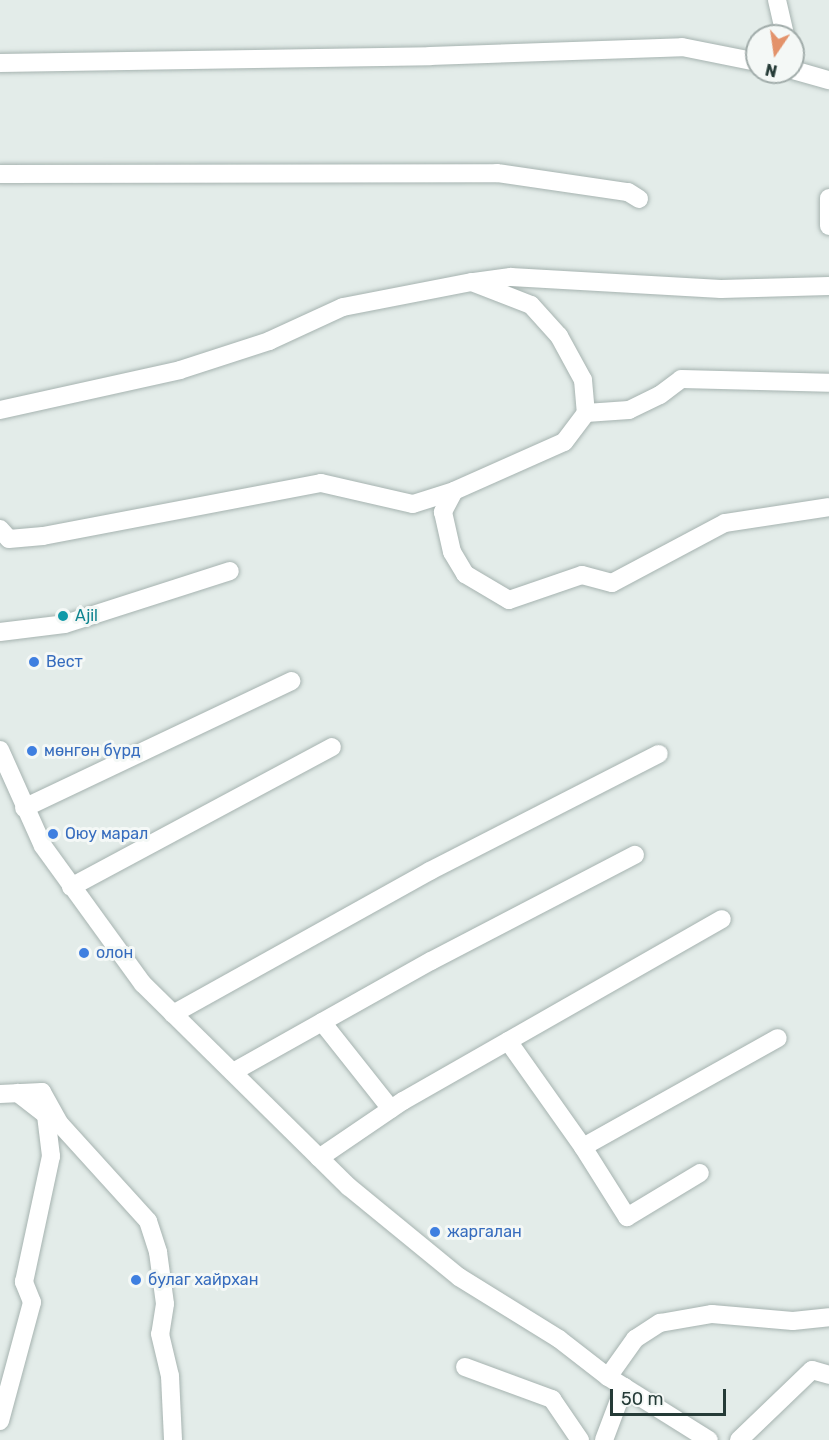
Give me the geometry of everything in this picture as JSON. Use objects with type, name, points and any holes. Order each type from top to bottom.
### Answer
[{"type":"street","points":[[777,0],[782,24]]},
{"type":"street","points":[[0,63],[462,55],[682,47],[745,60]]},
{"type":"street","points":[[805,73],[824,77]]},
{"type":"street","points":[[0,174],[497,173],[628,192],[639,199]]},
{"type":"street","points":[[829,198],[829,226]]},
{"type":"street","points":[[0,410],[180,369],[269,341],[343,307],[472,282],[511,277],[721,289],[829,286]]},
{"type":"street","points":[[0,529],[9,539],[43,536],[321,483],[413,504],[454,491],[564,442],[586,413],[583,380],[559,336],[531,305],[472,282]]},
{"type":"street","points":[[586,413],[629,410],[660,395],[681,379],[829,383]]},
{"type":"street","points":[[454,491],[443,512],[452,552],[465,574],[509,600],[582,575],[612,583],[725,523],[829,507]]},
{"type":"street","points":[[0,632],[65,624],[230,571]]},
{"type":"street","points":[[24,808],[291,681]]},
{"type":"street","points":[[71,887],[332,747]]},
{"type":"street","points":[[0,753],[24,808],[71,887],[143,984],[319,1158],[459,1278],[559,1339],[608,1377],[709,1440]]},
{"type":"street","points":[[174,1014],[430,871],[659,754]]},
{"type":"street","points":[[233,1072],[321,1022],[635,855]]},
{"type":"street","points":[[319,1158],[391,1109],[722,919]]},
{"type":"street","points":[[321,1022],[391,1109]]},
{"type":"street","points":[[583,1147],[778,1038]]},
{"type":"street","points":[[508,1041],[583,1147],[627,1217],[699,1173]]},
{"type":"street","points":[[9,1093],[42,1092],[60,1124],[148,1221],[158,1252],[165,1304],[160,1334],[170,1376],[173,1440]]},
{"type":"street","points":[[0,1421],[4,1394],[32,1302],[24,1282],[51,1156],[46,1114],[9,1093]]},
{"type":"street","points":[[608,1377],[635,1339],[660,1323],[712,1314],[793,1321],[829,1317]]},
{"type":"street","points":[[465,1367],[552,1399],[580,1440]]},
{"type":"street","points":[[739,1440],[813,1370],[829,1375]]},
{"type":"street","points":[[604,1440],[624,1387]]},
{"type":"place","name":"Ajil","points":[[63,616]]},
{"type":"place","name":"Вест","points":[[34,662]]},
{"type":"place","name":"мөнгөн бүрд","points":[[32,751]]},
{"type":"place","name":"Оюу марал","points":[[53,834]]},
{"type":"place","name":"олон","points":[[84,953]]},
{"type":"place","name":"жаргалан","points":[[435,1232]]},
{"type":"place","name":"булаг хайрхан","points":[[136,1280]]}]
